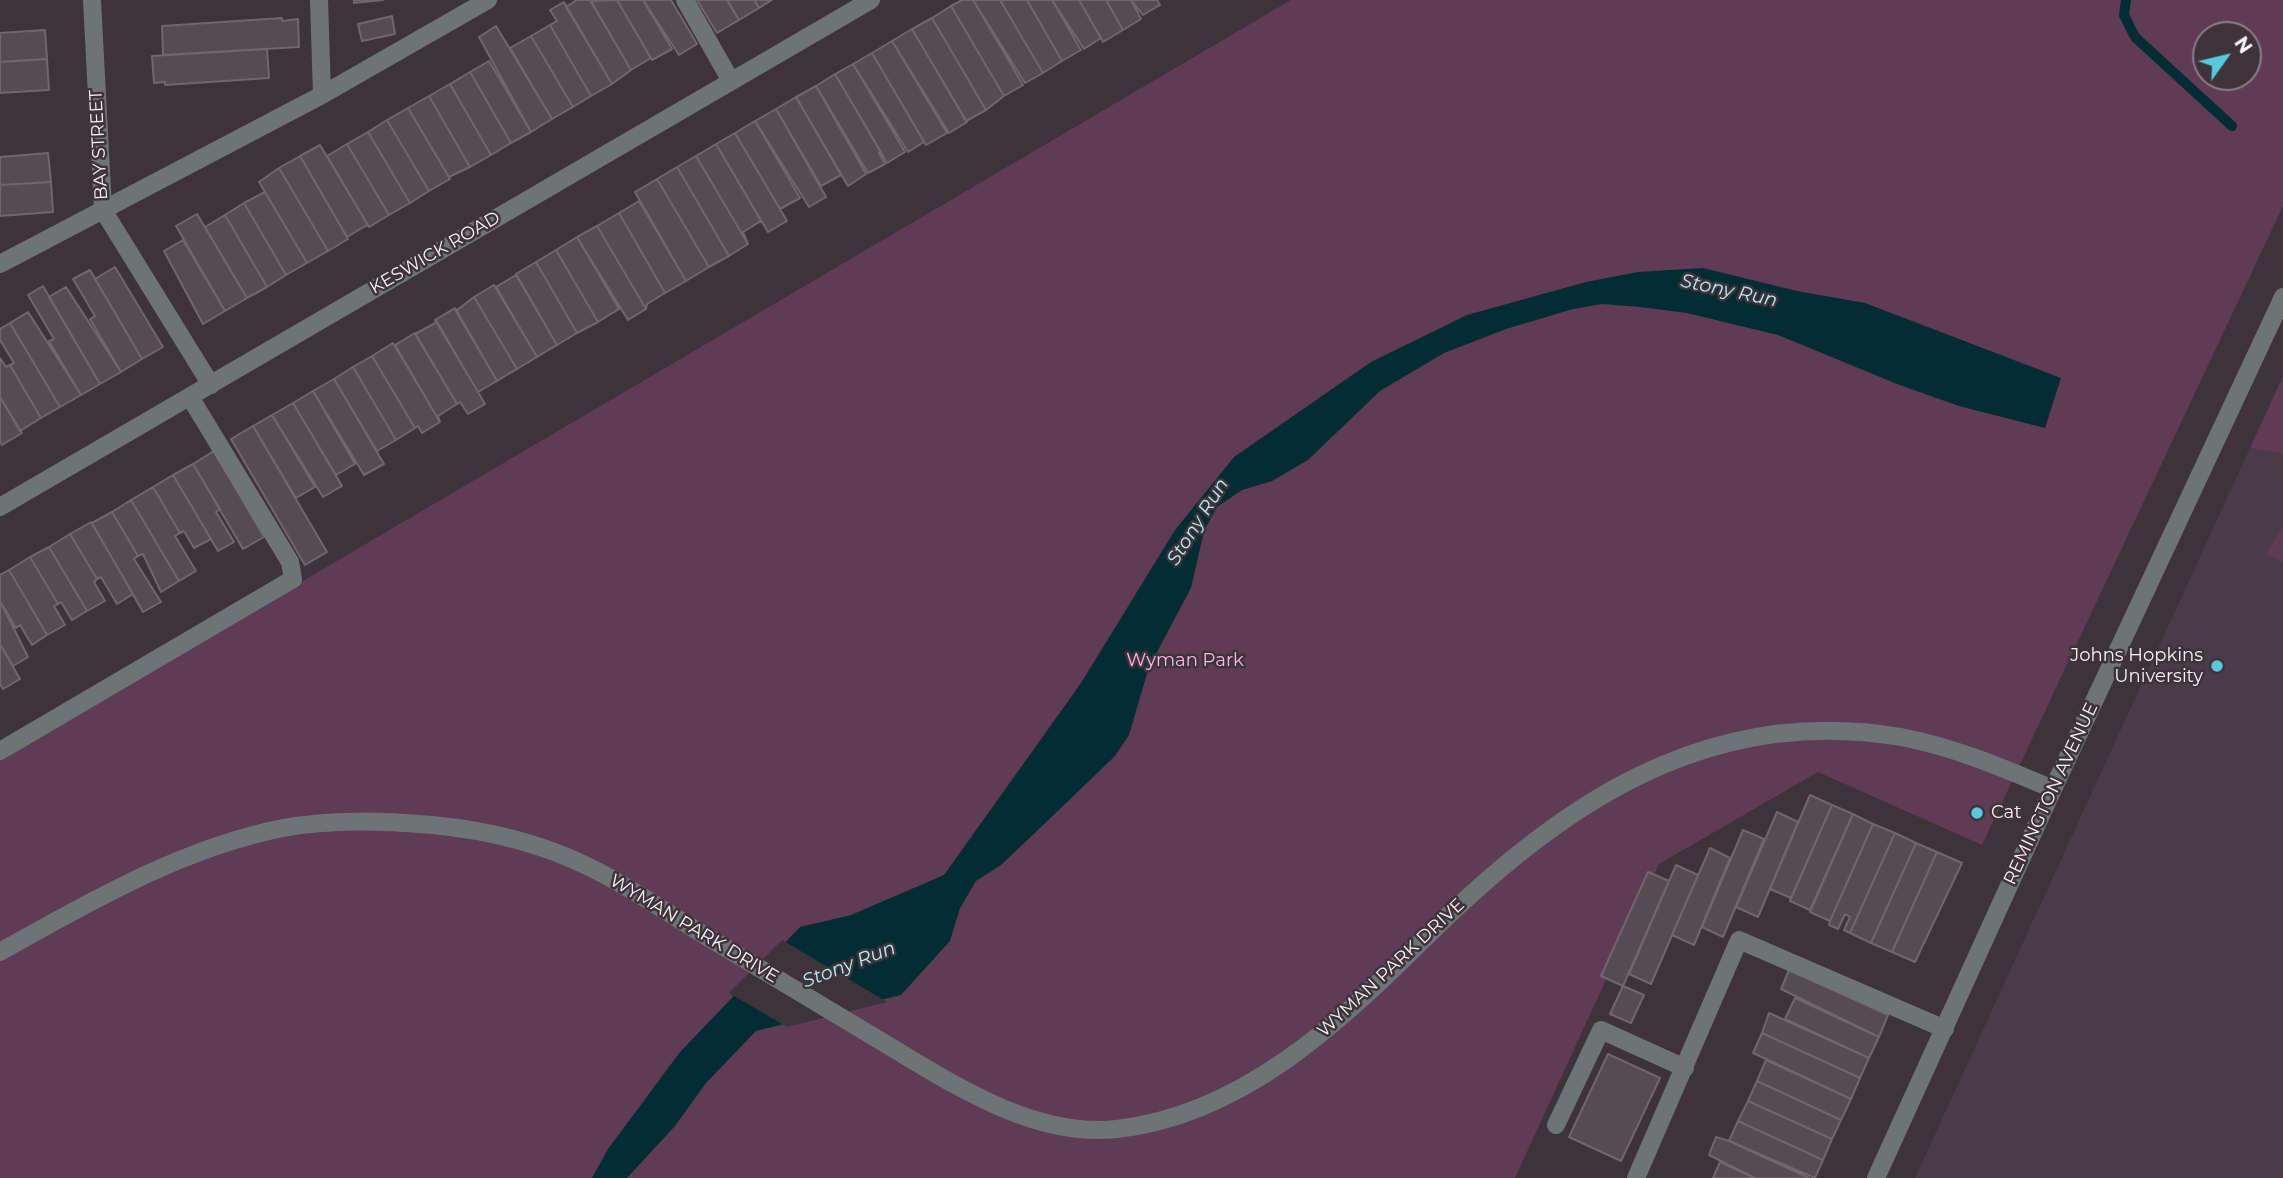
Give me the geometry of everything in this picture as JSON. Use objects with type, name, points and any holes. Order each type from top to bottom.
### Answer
[{"type":"street","name":"BAY STREET","points":[[92,0],[103,210],[211,385]]},
{"type":"street","points":[[319,0],[323,95]]},
{"type":"street","points":[[0,264],[323,95],[488,0]]},
{"type":"street","points":[[685,0],[731,81]]},
{"type":"street","name":"KESWICK ROAD","points":[[0,506],[871,0]]},
{"type":"street","name":"REMINGTON AVENUE","points":[[1876,1178],[2053,789],[2283,297]]},
{"type":"street","points":[[0,751],[293,579],[290,562],[190,397]]},
{"type":"street","name":"WYMAN PARK DRIVE","points":[[0,952],[113,890],[164,867],[248,837],[317,824],[396,822],[490,834],[551,851],[585,864],[946,1080],[1021,1115],[1088,1129],[1116,1129],[1146,1123],[1216,1101],[1247,1085],[1322,1033],[1381,983],[1481,885],[1567,816],[1612,788],[1672,760],[1774,734],[1825,730],[1902,737],[1978,758],[2053,789]]},
{"type":"street","points":[[1636,1178],[1740,940],[1945,1029]]},
{"type":"street","points":[[1556,1125],[1601,1030],[1685,1069]]},
{"type":"shaded area","name":"Johns Hopkins University","points":[[2250,448],[2283,454],[2283,1178],[1915,1178]]},
{"type":"green space","name":"Wyman Park","points":[[1291,0],[2283,0],[2283,206],[1982,845],[1818,772],[1659,864],[1515,1178],[0,1178],[0,759]]},
{"type":"green space","points":[[2283,376],[2283,454],[2250,448]]},
{"type":"green space","points":[[2283,527],[2283,562],[2266,554]]},
{"type":"water","name":"Stony Run","points":[[1703,268],[1797,291],[1865,303],[2061,378],[2045,428],[1959,406],[1897,384],[1778,335],[1687,313],[1640,307],[1602,304],[1573,309],[1506,329],[1444,353],[1380,391],[1308,460],[1272,481],[1242,490],[1217,507],[1204,531],[1191,588],[1149,667],[1129,735],[1115,756],[1039,829],[1001,865],[976,881],[960,908],[950,941],[901,995],[756,1031],[706,1083],[675,1126],[627,1178],[592,1178],[608,1149],[680,1052],[800,927],[851,915],[944,875],[1081,683],[1175,530],[1234,457],[1371,362],[1467,315],[1586,282],[1638,272]]},
{"type":"pier","points":[[782,940],[887,1002],[787,1027],[729,993]]},
{"type":"building","points":[[354,0],[383,0],[354,3]]},
{"type":"building","points":[[577,0],[590,0],[631,70],[612,84],[566,7]]},
{"type":"building","points":[[617,0],[651,58],[631,70],[591,1]]},
{"type":"building","points":[[617,0],[643,0],[672,49],[652,60]]},
{"type":"building","points":[[643,0],[671,0],[697,44],[679,55]]},
{"type":"building","points":[[697,0],[727,0],[739,20],[717,33]]},
{"type":"building","points":[[727,0],[754,0],[759,8],[739,20]]},
{"type":"building","points":[[754,0],[772,0],[759,8]]},
{"type":"building","points":[[962,0],[973,0],[1023,85],[1004,96],[951,6]]},
{"type":"building","points":[[973,0],[1000,0],[1043,73],[1025,83]]},
{"type":"building","points":[[1000,0],[1027,0],[1062,61],[1043,73]]},
{"type":"building","points":[[1027,0],[1052,0],[1081,50],[1062,61]]},
{"type":"building","points":[[1052,0],[1079,0],[1101,38],[1084,49]]},
{"type":"building","points":[[1079,0],[1106,0],[1123,30],[1103,42]]},
{"type":"building","points":[[1106,0],[1131,0],[1141,19],[1123,30]]},
{"type":"building","points":[[1131,0],[1157,0],[1160,5],[1143,15]]},
{"type":"building","points":[[564,2],[612,84],[591,96],[550,25],[557,21],[550,10]]},
{"type":"building","points":[[951,6],[1004,96],[986,110],[932,18]]},
{"type":"building","points":[[392,16],[395,34],[362,41],[358,24]]},
{"type":"building","points":[[282,18],[282,21],[298,19],[299,47],[163,55],[162,26]]},
{"type":"building","points":[[932,18],[986,110],[966,121],[912,29]]},
{"type":"building","points":[[550,25],[591,96],[573,107],[531,36]]},
{"type":"building","points":[[496,26],[552,119],[531,132],[479,37]]},
{"type":"building","points":[[912,29],[967,122],[949,133],[892,41]]},
{"type":"building","points":[[45,30],[47,59],[0,62],[0,33]]},
{"type":"building","points":[[531,36],[573,107],[552,119],[510,48]]},
{"type":"building","points":[[892,41],[947,133],[926,145],[872,53]]},
{"type":"building","points":[[267,49],[269,78],[165,85],[165,82],[154,83],[152,56]]},
{"type":"building","points":[[872,53],[924,142],[908,152],[853,64]]},
{"type":"building","points":[[47,59],[49,90],[0,93],[0,62]]},
{"type":"building","points":[[489,61],[531,132],[511,143],[470,72]]},
{"type":"building","points":[[853,64],[905,152],[887,163],[835,74]]},
{"type":"building","points":[[470,72],[511,143],[491,155],[450,84]]},
{"type":"building","points":[[835,74],[881,152],[879,153],[885,164],[868,173],[816,86]]},
{"type":"building","points":[[450,84],[491,155],[470,167],[429,96]]},
{"type":"building","points":[[816,86],[866,174],[848,186],[796,97]]},
{"type":"building","points":[[429,96],[470,167],[449,177],[408,108]]},
{"type":"building","points":[[796,97],[841,175],[821,186],[776,109]]},
{"type":"building","points":[[408,108],[450,179],[429,191],[387,120]]},
{"type":"building","points":[[776,109],[826,197],[809,207],[755,121]]},
{"type":"building","points":[[387,120],[429,191],[410,203],[368,132]]},
{"type":"building","points":[[755,121],[800,198],[780,209],[735,133]]},
{"type":"building","points":[[368,132],[410,203],[389,215],[347,144]]},
{"type":"building","points":[[735,133],[787,221],[768,232],[716,144]]},
{"type":"building","points":[[347,144],[389,215],[369,227],[327,156]]},
{"type":"building","points":[[716,144],[761,221],[743,232],[748,244],[696,156]]},
{"type":"building","points":[[320,145],[369,227],[367,225],[347,237],[300,156]]},
{"type":"building","points":[[48,153],[51,182],[0,185],[0,157]]},
{"type":"building","points":[[300,156],[348,239],[328,251],[279,168]]},
{"type":"building","points":[[696,156],[748,244],[729,256],[677,167]]},
{"type":"building","points":[[677,167],[729,256],[709,267],[657,179]]},
{"type":"building","points":[[279,168],[328,251],[307,263],[259,182]]},
{"type":"building","points":[[657,179],[709,267],[686,281],[635,192]]},
{"type":"building","points":[[51,182],[53,212],[0,216],[0,185]]},
{"type":"building","points":[[265,192],[307,263],[286,275],[244,203]]},
{"type":"building","points":[[639,201],[686,281],[665,293],[619,213]]},
{"type":"building","points":[[244,203],[286,275],[267,287],[225,215]]},
{"type":"building","points":[[619,213],[665,293],[647,304],[646,309],[597,226]]},
{"type":"building","points":[[197,214],[247,298],[225,311],[176,226]]},
{"type":"building","points":[[225,215],[267,287],[247,298],[205,227]]},
{"type":"building","points":[[597,226],[646,309],[628,320],[577,237]]},
{"type":"building","points":[[577,237],[619,309],[598,322],[556,250]]},
{"type":"building","points":[[183,240],[225,311],[203,324],[164,251]]},
{"type":"building","points":[[556,250],[598,322],[577,333],[536,262]]},
{"type":"building","points":[[536,262],[577,333],[557,345],[516,274]]},
{"type":"building","points":[[115,267],[163,347],[142,359],[95,279]]},
{"type":"building","points":[[90,270],[142,359],[121,372],[90,319],[95,316],[73,279]]},
{"type":"building","points":[[516,275],[557,345],[537,357],[496,287]]},
{"type":"building","points":[[494,285],[537,357],[517,369],[474,297]]},
{"type":"building","points":[[43,286],[100,384],[81,395],[49,341],[54,339],[28,295]]},
{"type":"building","points":[[66,287],[121,372],[100,384],[49,297]]},
{"type":"building","points":[[474,297],[517,369],[497,381],[456,311]]},
{"type":"building","points":[[455,308],[497,381],[478,392],[435,320]]},
{"type":"building","points":[[28,312],[81,395],[60,407],[10,323]]},
{"type":"building","points":[[437,322],[485,404],[468,414],[460,402],[457,404],[415,334]]},
{"type":"building","points":[[10,323],[60,407],[41,418],[10,365],[14,363],[0,340],[0,329]]},
{"type":"building","points":[[415,333],[457,404],[438,416],[440,422],[395,345]]},
{"type":"building","points":[[393,343],[440,422],[422,433],[418,426],[415,428],[372,356]]},
{"type":"building","points":[[372,356],[415,428],[396,440],[353,367]]},
{"type":"building","points":[[0,358],[6,367],[10,365],[41,418],[20,431],[0,397]]},
{"type":"building","points":[[353,367],[396,440],[377,451],[334,379]]},
{"type":"building","points":[[334,379],[384,464],[364,475],[313,391]]},
{"type":"building","points":[[313,391],[355,464],[336,475],[293,403]]},
{"type":"building","points":[[0,397],[22,433],[2,445],[0,441]]},
{"type":"building","points":[[293,403],[342,486],[323,497],[272,415]]},
{"type":"building","points":[[272,415],[315,487],[296,498],[253,426]]},
{"type":"building","points":[[253,426],[327,552],[305,565],[231,439]]},
{"type":"building","points":[[214,451],[264,537],[243,549],[193,464]]},
{"type":"building","points":[[193,464],[220,509],[216,512],[234,542],[218,551],[173,475]]},
{"type":"building","points":[[173,475],[211,539],[194,548],[184,531],[180,533],[153,487]]},
{"type":"building","points":[[153,487],[180,533],[175,536],[196,571],[179,581],[131,500]]},
{"type":"building","points":[[131,500],[179,581],[161,592],[143,554],[138,556],[112,512]]},
{"type":"building","points":[[112,512],[138,556],[134,559],[161,602],[143,612],[92,523]]},
{"type":"building","points":[[91,522],[133,594],[117,604],[101,577],[97,579],[70,534]]},
{"type":"building","points":[[70,534],[97,579],[94,582],[105,601],[87,611],[49,547]]},
{"type":"building","points":[[49,547],[87,611],[72,620],[61,602],[58,604],[30,557]]},
{"type":"building","points":[[30,557],[58,604],[54,606],[65,625],[47,635],[9,570]]},
{"type":"building","points":[[9,570],[47,635],[32,645],[20,625],[16,628],[0,601],[0,575]]},
{"type":"building","points":[[0,601],[28,657],[13,666],[0,644]]},
{"type":"building","points":[[0,644],[20,679],[3,689],[0,684]]},
{"type":"building","points":[[1810,795],[1832,805],[1791,898],[1770,889]]},
{"type":"building","points":[[1832,805],[1853,814],[1810,910],[1790,901]]},
{"type":"building","points":[[1777,812],[1798,822],[1758,917],[1736,907]]},
{"type":"building","points":[[1853,814],[1873,824],[1830,921],[1810,912]]},
{"type":"building","points":[[1873,824],[1895,833],[1850,933],[1844,930],[1850,917],[1845,914],[1838,929],[1829,925]]},
{"type":"building","points":[[1743,830],[1764,839],[1723,937],[1702,927]]},
{"type":"building","points":[[1895,833],[1916,843],[1871,943],[1850,933]]},
{"type":"building","points":[[1916,843],[1937,852],[1892,952],[1871,943]]},
{"type":"building","points":[[1710,848],[1730,858],[1694,945],[1672,935]]},
{"type":"building","points":[[1937,852],[1962,863],[1915,962],[1892,952]]},
{"type":"building","points":[[1676,865],[1698,875],[1651,984],[1629,974]]},
{"type":"building","points":[[1648,872],[1669,881],[1623,986],[1601,976]]},
{"type":"building","points":[[1789,970],[1888,1015],[1879,1037],[1781,989]]},
{"type":"building","points":[[1623,986],[1644,995],[1631,1023],[1610,1014]]},
{"type":"building","points":[[1795,998],[1879,1037],[1869,1058],[1785,1019]]},
{"type":"building","points":[[1769,1013],[1869,1058],[1860,1078],[1762,1033]]},
{"type":"building","points":[[1762,1033],[1860,1078],[1851,1099],[1753,1053]]},
{"type":"building","points":[[1608,1054],[1660,1078],[1621,1161],[1569,1137]]},
{"type":"building","points":[[1766,1060],[1851,1099],[1841,1120],[1757,1081]]},
{"type":"building","points":[[1757,1081],[1841,1120],[1832,1139],[1748,1101]]},
{"type":"building","points":[[1748,1101],[1832,1139],[1823,1160],[1738,1121]]},
{"type":"building","points":[[1738,1121],[1823,1160],[1815,1178],[1729,1141]]},
{"type":"building","points":[[1716,1137],[1809,1178],[1755,1178],[1709,1155]]},
{"type":"building","points":[[1720,1162],[1755,1178],[1713,1178]]},
{"type":"waterway","points":[[2126,0],[2124,15],[2135,37],[2232,126]]},
{"type":"place","name":"Johns Hopkins University","points":[[2217,666]]},
{"type":"place","name":"Cat","points":[[1977,813]]}]
